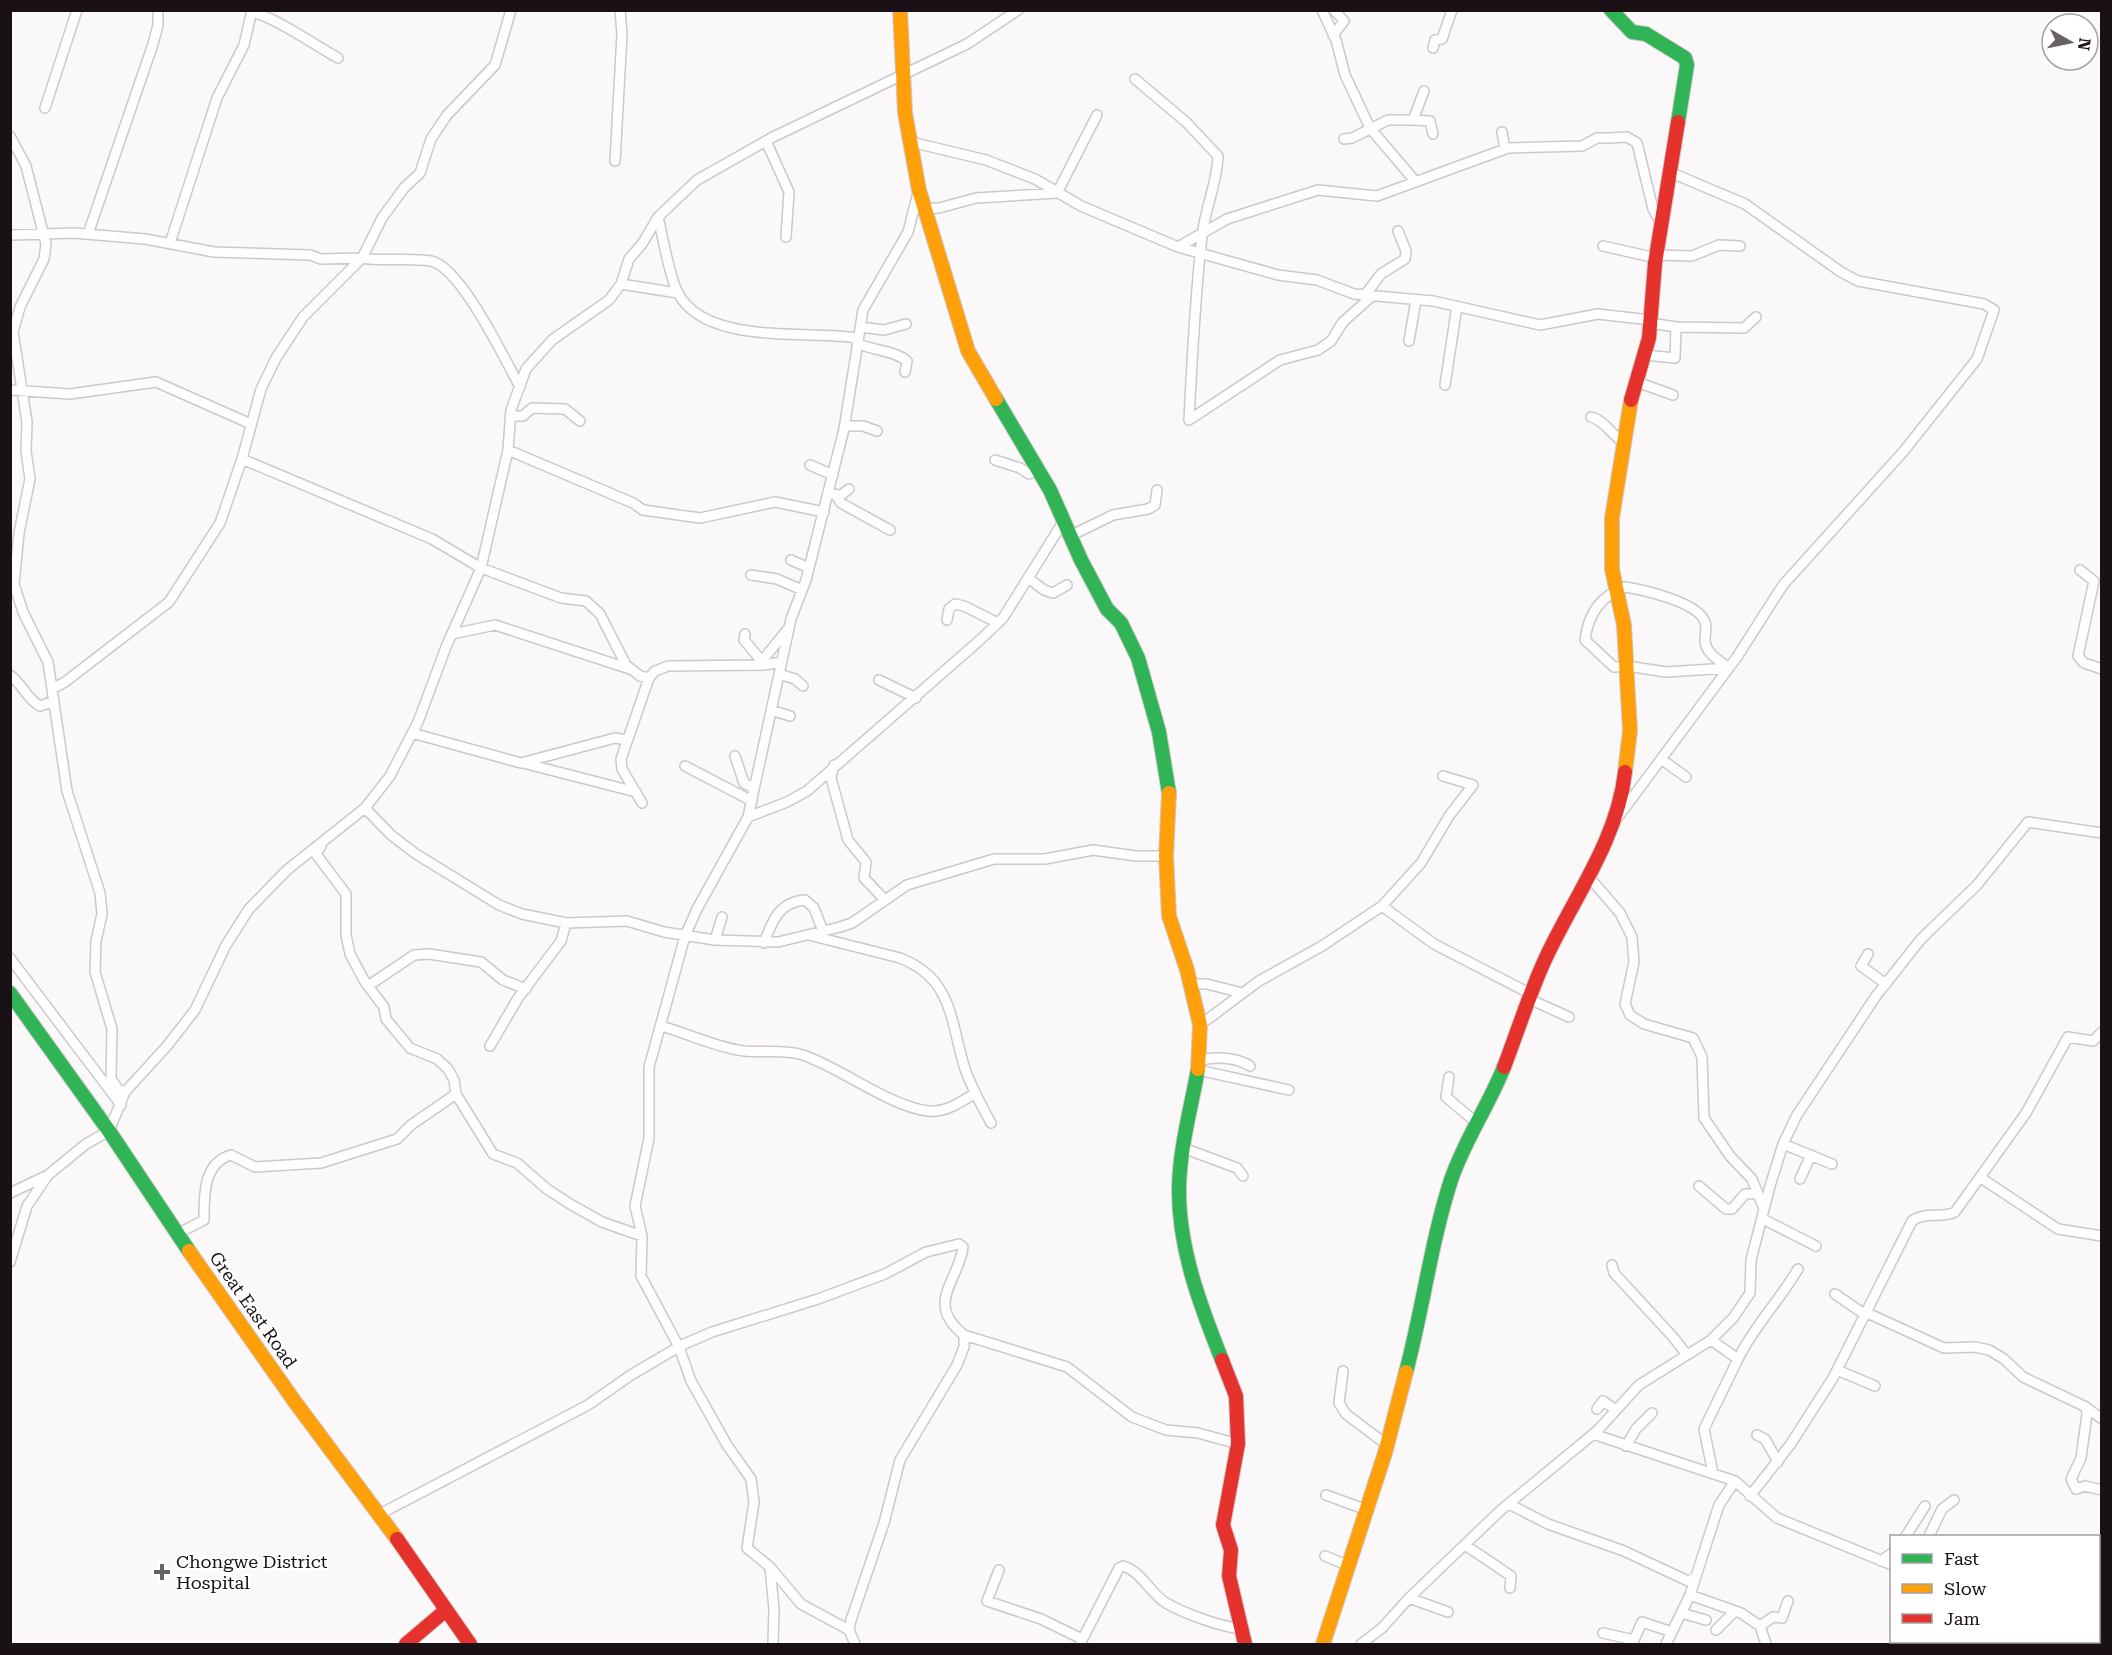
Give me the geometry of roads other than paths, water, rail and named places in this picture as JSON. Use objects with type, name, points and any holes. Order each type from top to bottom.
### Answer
[{"type":"main road","points":[[900,10],[902,77],[920,208],[968,351],[1050,490],[1063,522],[1072,535],[1081,560],[1107,609],[1121,623],[1138,658],[1150,694],[1170,799],[1166,856],[1169,916],[1200,1025],[1198,1065],[1183,1148],[1179,1188],[1187,1256],[1196,1293],[1236,1396],[1238,1444],[1223,1525],[1231,1550],[1229,1576],[1245,1644]]},
{"type":"main road","points":[[1323,1644],[1387,1446],[1417,1332],[1443,1206],[1452,1177],[1499,1079],[1543,964],[1604,849],[1623,791],[1630,752],[1624,624],[1611,547],[1612,518],[1636,382],[1645,355],[1656,257],[1687,74],[1685,58],[1646,34],[1632,32],[1611,10]]},
{"type":"main road","name":"Great East Road","points":[[10,993],[110,1131],[177,1234],[295,1402],[380,1514],[470,1644]]},
{"type":"main road","points":[[406,1644],[446,1610]]},
{"type":"street","points":[[45,108],[77,10]]},
{"type":"street","points":[[88,234],[153,44],[158,26],[158,10]]},
{"type":"street","points":[[52,689],[65,682],[169,602],[220,523],[242,459],[261,389],[287,342],[303,318],[362,258],[382,218],[404,188],[420,173],[431,139],[447,115],[495,65],[512,10]]},
{"type":"street","points":[[615,161],[622,34],[620,10]]},
{"type":"street","points":[[10,1193],[48,1175],[86,1144],[110,1131],[125,1092],[167,1046],[195,1010],[226,945],[249,909],[287,870],[365,808],[390,776],[412,733],[481,568],[508,450],[510,417],[526,369],[552,340],[592,314],[621,284],[629,259],[642,244],[658,217],[697,180],[766,141],[967,44],[1018,10]]},
{"type":"street","points":[[1322,10],[1346,75],[1370,128],[1415,181]]},
{"type":"street","points":[[1335,10],[1344,21]]},
{"type":"street","points":[[1333,35],[1344,21],[1347,10]]},
{"type":"street","points":[[1433,48],[1435,40],[1442,39],[1452,10]]},
{"type":"street","points":[[170,243],[217,98],[244,45],[252,12],[279,22],[338,58]]},
{"type":"street","points":[[1135,79],[1188,123],[1218,156],[1218,178],[1202,233],[1196,280],[1189,420],[1280,360],[1318,350],[1331,341],[1343,322],[1368,296],[1381,274],[1405,259],[1406,251],[1398,231]]},
{"type":"street","points":[[1413,120],[1414,112],[1422,102],[1424,91]]},
{"type":"street","points":[[1057,193],[1097,115]]},
{"type":"street","points":[[1344,139],[1388,120],[1430,122],[1432,134]]},
{"type":"street","points":[[1502,132],[1505,149]]},
{"type":"street","points":[[10,136],[26,166],[45,233],[44,259],[20,307],[14,332],[27,422],[26,451],[30,479],[19,533],[14,584],[22,612],[48,662],[67,791],[100,893],[102,914],[96,941],[95,972],[111,1029],[111,1079],[118,1089],[125,1092]]},
{"type":"street","points":[[1178,247],[1227,219],[1311,192],[1377,196],[1505,149],[1582,146],[1597,138],[1627,137],[1633,139],[1640,150],[1653,208],[1662,226]]},
{"type":"street","points":[[766,141],[789,192],[786,237]]},
{"type":"street","points":[[910,142],[986,160],[1035,179],[1057,193],[1178,247],[1278,275],[1317,280],[1368,296],[1457,306],[1506,320],[1540,325],[1598,314],[1676,327],[1744,328],[1756,317]]},
{"type":"street","points":[[1613,823],[1729,668],[1783,585],[1903,452],[1977,359],[1994,310],[1984,304],[1858,281],[1841,272],[1745,204],[1672,173]]},
{"type":"street","points":[[855,1644],[849,1630],[801,1604],[770,1567],[747,1548],[754,1502],[751,1479],[727,1445],[691,1381],[679,1347],[641,1276],[642,1236],[635,1206],[649,1138],[649,1067],[685,936],[748,817],[789,628],[809,568],[824,512],[832,494],[833,474],[844,426],[863,310],[920,208],[976,198],[1057,193]]},
{"type":"street","points":[[658,217],[678,292],[706,320],[727,327],[773,335],[800,337],[827,334],[858,341],[870,350],[901,355],[907,361],[905,372]]},
{"type":"street","points":[[10,235],[88,234],[170,243],[214,252],[310,255],[321,259],[432,261],[448,270],[490,333],[520,387]]},
{"type":"street","points":[[1603,246],[1656,257],[1692,256],[1719,244],[1740,246]]},
{"type":"street","points":[[621,284],[678,292]]},
{"type":"street","points":[[1409,341],[1416,300]]},
{"type":"street","points":[[1445,385],[1457,306]]},
{"type":"street","points":[[860,327],[884,330],[906,324]]},
{"type":"street","points":[[1645,355],[1675,358],[1676,327]]},
{"type":"street","points":[[10,390],[70,393],[156,382],[251,424]]},
{"type":"street","points":[[1636,382],[1673,395]]},
{"type":"street","points":[[510,417],[523,416],[532,408],[565,408],[580,422]]},
{"type":"street","points":[[1591,417],[1602,423],[1612,435],[1624,442]]},
{"type":"street","points":[[844,426],[863,426],[877,431]]},
{"type":"street","points":[[508,450],[633,503],[643,510],[700,518],[775,502],[824,512]]},
{"type":"street","points":[[242,459],[432,539],[481,568],[561,598],[586,601],[600,614],[626,665],[633,670]]},
{"type":"street","points":[[995,460],[1020,468],[1029,474],[1038,469]]},
{"type":"street","points":[[810,465],[833,474]]},
{"type":"street","points":[[832,494],[840,495],[849,489]]},
{"type":"street","points":[[1072,535],[1113,515],[1148,509],[1155,505],[1157,490]]},
{"type":"street","points":[[832,494],[841,503],[890,530]]},
{"type":"street","points":[[748,817],[787,802],[807,791],[834,765],[916,698],[998,623],[1063,522]]},
{"type":"street","points":[[791,560],[809,568]]},
{"type":"street","points":[[2080,570],[2094,581],[2079,656],[2084,663],[2102,669]]},
{"type":"street","points":[[751,575],[777,579],[802,590]]},
{"type":"street","points":[[1028,578],[1044,590],[1053,593],[1067,585]]},
{"type":"street","points":[[1625,587],[1654,591],[1701,614],[1706,624],[1705,645],[1709,652],[1729,668],[1666,672],[1626,666],[1614,667],[1585,640],[1588,622],[1602,599],[1618,590],[1625,587]]},
{"type":"street","points":[[946,620],[950,609],[955,604],[964,606],[998,623]]},
{"type":"street","points":[[452,634],[495,625],[633,670],[649,678]]},
{"type":"street","points":[[764,663],[789,628]]},
{"type":"street","points":[[744,634],[744,640],[764,663]]},
{"type":"street","points":[[642,802],[622,769],[621,759],[649,678],[655,671],[668,666],[781,662]]},
{"type":"street","points":[[779,674],[795,679],[803,686]]},
{"type":"street","points":[[10,675],[24,686],[29,700],[40,706],[54,701]]},
{"type":"street","points":[[879,680],[916,698]]},
{"type":"street","points":[[771,710],[790,716]]},
{"type":"street","points":[[412,733],[636,792]]},
{"type":"street","points":[[520,763],[615,738],[627,740]]},
{"type":"street","points":[[735,756],[744,783],[754,788]]},
{"type":"street","points":[[1661,759],[1686,777]]},
{"type":"street","points":[[834,765],[831,778],[848,840],[866,862],[864,878],[885,900]]},
{"type":"street","points":[[685,766],[752,801]]},
{"type":"street","points":[[615,787],[622,769]]},
{"type":"street","points":[[1200,1025],[1242,993],[1322,946],[1382,906],[1421,863],[1449,816],[1473,785],[1443,776]]},
{"type":"street","points":[[365,808],[391,835],[416,854],[500,905],[522,914],[566,923],[627,921],[685,936],[765,943],[809,935],[852,923],[907,885],[994,859],[1045,859],[1093,850],[1136,856],[1166,856]]},
{"type":"street","points":[[1361,1644],[1382,1628],[1410,1598],[1509,1504],[1593,1434],[1639,1385],[1711,1340],[1733,1318],[1750,1293],[1751,1260],[1764,1209],[1783,1144],[1797,1115],[1839,1050],[1921,939],[1995,866],[2019,830],[2028,822],[2102,833]]},
{"type":"street","points":[[321,845],[316,854],[346,894],[346,935],[350,954],[368,986],[384,1007],[386,1019],[410,1048],[437,1059],[448,1069],[454,1080],[456,1094],[494,1154],[517,1163],[547,1190],[602,1222],[642,1236]]},
{"type":"street","points":[[1589,877],[1620,913],[1632,937],[1634,962],[1625,1004],[1630,1015],[1644,1024],[1693,1038],[1701,1057],[1704,1118],[1730,1156],[1752,1179],[1764,1209]]},
{"type":"street","points":[[765,943],[780,909],[795,901],[805,900],[814,908],[823,931]]},
{"type":"street","points":[[1382,906],[1434,944],[1569,1017]]},
{"type":"street","points":[[715,940],[722,917]]},
{"type":"street","points":[[490,1047],[526,989],[561,941],[566,923]]},
{"type":"street","points":[[809,935],[911,962],[938,984],[952,1014],[974,1094],[991,1124]]},
{"type":"street","points":[[368,986],[414,955],[429,954],[481,962],[503,981],[526,989]]},
{"type":"street","points":[[1868,954],[1861,966],[1886,984]]},
{"type":"street","points":[[10,958],[121,1105]]},
{"type":"street","points":[[1190,984],[1207,984],[1242,993]]},
{"type":"street","points":[[662,1026],[728,1048],[744,1051],[780,1050],[802,1055],[839,1070],[906,1105],[928,1111],[947,1109],[974,1094]]},
{"type":"street","points":[[1750,1496],[1778,1462],[1837,1370],[1912,1221],[1920,1215],[1949,1215],[1955,1212],[2036,1098],[2068,1037],[2098,1043],[2102,1032]]},
{"type":"street","points":[[1198,1065],[1207,1058],[1228,1059],[1250,1066]]},
{"type":"street","points":[[1198,1065],[1289,1090]]},
{"type":"street","points":[[1449,1077],[1446,1097],[1478,1124]]},
{"type":"street","points":[[177,1234],[204,1220],[205,1186],[212,1169],[226,1157],[231,1155],[255,1167],[321,1163],[397,1139],[411,1125],[456,1094]]},
{"type":"street","points":[[1783,1144],[1832,1164]]},
{"type":"street","points":[[1183,1148],[1237,1168],[1243,1176]]},
{"type":"street","points":[[1800,1179],[1811,1155]]},
{"type":"street","points":[[10,1262],[27,1206],[48,1175]]},
{"type":"street","points":[[1981,1178],[2042,1221],[2058,1229],[2102,1236]]},
{"type":"street","points":[[1699,1186],[1726,1209],[1732,1209],[1745,1194],[1758,1193]]},
{"type":"street","points":[[1763,1219],[1816,1246]]},
{"type":"street","points":[[380,1514],[588,1405],[631,1375],[679,1347],[712,1332],[818,1299],[885,1274],[926,1252],[953,1244],[962,1246],[962,1250],[948,1281],[945,1311],[956,1329],[964,1335],[1067,1367],[1132,1417],[1166,1430],[1198,1433],[1238,1444]]},
{"type":"street","points":[[1612,1264],[1614,1273],[1687,1355]]},
{"type":"street","points":[[1713,1473],[1704,1429],[1747,1340],[1787,1288],[1798,1269]]},
{"type":"street","points":[[1835,1294],[1865,1313],[1944,1348],[1975,1347],[1989,1350],[2004,1359],[2023,1377],[2086,1407],[2102,1419]]},
{"type":"street","points":[[849,1630],[884,1523],[900,1460],[957,1365],[964,1347],[964,1335]]},
{"type":"street","points":[[1711,1340],[1738,1359]]},
{"type":"street","points":[[1837,1370],[1875,1386]]},
{"type":"street","points":[[1343,1371],[1339,1403],[1346,1414],[1387,1446]]},
{"type":"street","points":[[1597,1408],[1603,1401],[1616,1410]]},
{"type":"street","points":[[2086,1407],[2081,1458],[2071,1479],[2076,1490],[2085,1486],[2102,1490]]},
{"type":"street","points":[[1626,1446],[1636,1429],[1652,1413]]},
{"type":"street","points":[[1593,1434],[1735,1481],[1777,1518],[1890,1564]]},
{"type":"street","points":[[1757,1435],[1766,1439],[1778,1462]]},
{"type":"street","points":[[1666,1644],[1690,1595],[1719,1505],[1735,1481]]},
{"type":"street","points":[[1326,1495],[1367,1510]]},
{"type":"street","points":[[1929,1535],[1942,1509],[1954,1500]]},
{"type":"street","points":[[1509,1504],[1548,1524],[1624,1551],[1688,1581],[1696,1577]]},
{"type":"street","points":[[1907,1535],[1925,1506]]},
{"type":"street","points":[[1465,1545],[1511,1576],[1510,1588]]},
{"type":"street","points":[[1881,1561],[1890,1554]]},
{"type":"street","points":[[1325,1556],[1347,1565]]},
{"type":"street","points":[[999,1570],[987,1601],[1041,1619],[1081,1642],[1119,1568],[1123,1566],[1134,1572],[1165,1602],[1217,1624],[1241,1629]]},
{"type":"street","points":[[770,1567],[774,1609],[773,1644]]},
{"type":"street","points":[[1690,1595],[1753,1618],[1760,1626],[1767,1644]]},
{"type":"street","points":[[1410,1598],[1448,1612]]},
{"type":"street","points":[[1760,1626],[1773,1617],[1782,1618],[1788,1601]]},
{"type":"street","points":[[1716,1630],[1735,1611]]},
{"type":"street","points":[[1681,1613],[1706,1620]]},
{"type":"street","points":[[1603,1633],[1634,1640],[1642,1622],[1672,1632]]},
{"type":"place","name":"Chongwe District Hospital","points":[[162,1572]]}]
